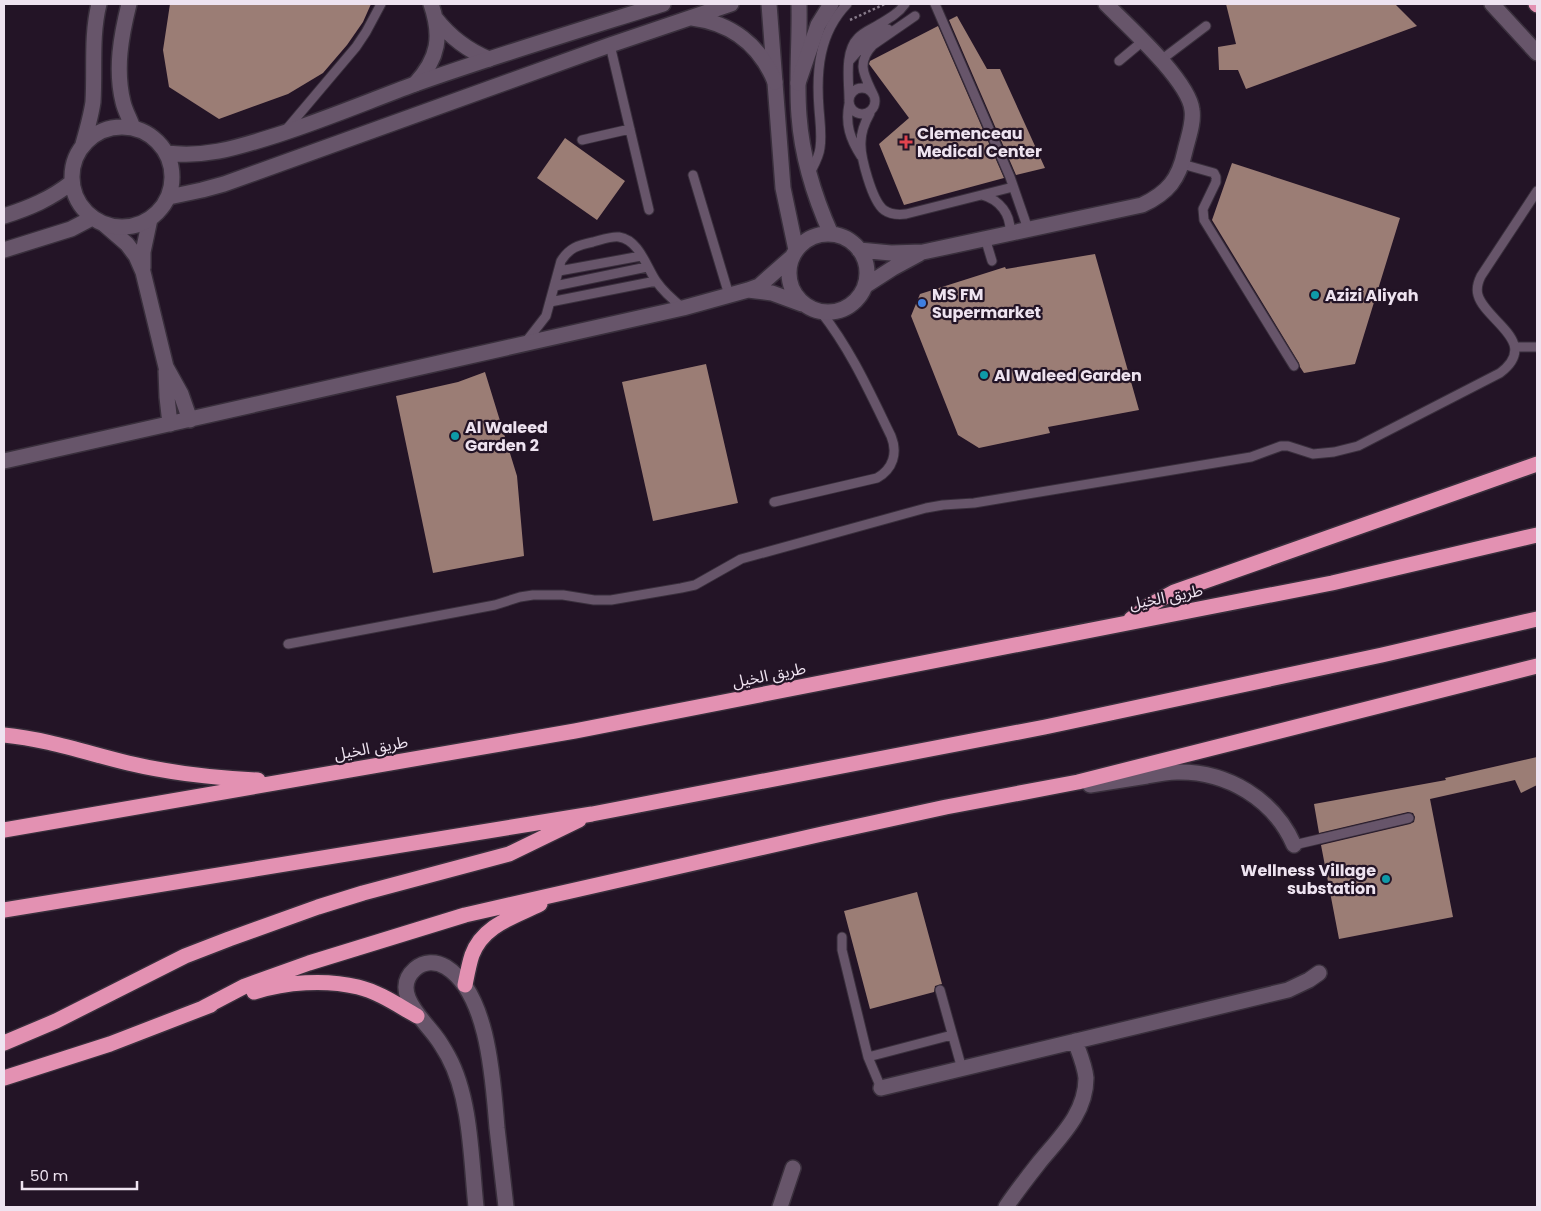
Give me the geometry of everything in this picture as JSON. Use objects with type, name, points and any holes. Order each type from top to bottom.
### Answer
[{"type":"highway","points":[[1128,622],[1150,605],[1174,592],[1537,464]]},
{"type":"highway","name":"طريق الخيل","points":[[4,830],[575,731],[1332,583],[1537,535]]},
{"type":"highway","points":[[4,910],[592,814],[1045,727],[1382,656],[1537,619]]},
{"type":"highway","points":[[203,1008],[254,983],[377,941],[465,915],[841,830],[1078,782],[1537,666]]},
{"type":"highway","points":[[4,735],[32,739],[129,763],[171,771],[225,778],[289,780]]},
{"type":"highway","points":[[4,1043],[56,1021],[186,956],[229,939],[291,916],[363,893],[509,854],[592,814]]},
{"type":"highway","points":[[465,985],[472,956],[486,933],[500,922],[541,904],[554,895]]},
{"type":"highway","points":[[4,1078],[110,1044],[203,1008],[265,988],[289,984],[336,984],[359,988],[384,997],[417,1016]]},
{"type":"street","points":[[83,144],[93,102],[93,58],[98,4]]},
{"type":"street","points":[[129,4],[120,48],[119,70],[123,102],[133,128]]},
{"type":"street","points":[[415,84],[430,65],[435,54],[438,30],[431,4]]},
{"type":"street","points":[[166,153],[181,155],[211,154],[234,148],[284,132],[415,84],[663,4]]},
{"type":"street","points":[[168,197],[224,184],[610,45],[731,4]]},
{"type":"street","points":[[769,4],[783,188],[794,253],[790,264],[790,282],[797,298],[804,304]]},
{"type":"street","points":[[799,4],[798,83],[802,145],[809,176],[819,206],[832,234]]},
{"type":"street","points":[[798,83],[818,25],[831,4]]},
{"type":"street","points":[[859,250],[891,253],[923,252],[1142,205],[1156,198],[1167,189],[1176,177],[1182,164],[1191,124],[1192,110],[1188,96],[1181,84],[1161,60],[1106,4]]},
{"type":"street","points":[[1492,4],[1537,52]]},
{"type":"street","points":[[690,18],[718,24],[742,37],[762,57],[776,82]]},
{"type":"street","points":[[436,19],[449,34],[465,47],[490,59]]},
{"type":"street","points":[[4,250],[99,221],[117,227],[128,227],[150,219],[158,213],[168,197],[173,175],[166,153],[158,142],[147,133],[120,126],[106,129],[93,135],[78,151],[72,166],[72,182],[75,196],[82,208],[99,221],[127,244],[136,256],[143,272],[166,367],[170,424]]},
{"type":"street","points":[[4,216],[30,208],[44,201],[72,182]]},
{"type":"street","points":[[143,272],[143,252],[150,219]]},
{"type":"street","points":[[4,460],[190,420],[683,308],[748,290],[767,280],[802,244],[815,236],[832,234],[847,239],[859,250],[866,268],[865,286]]},
{"type":"street","points":[[748,290],[772,293],[821,312],[836,312],[844,309],[858,298],[865,286],[923,252]]},
{"type":"street","points":[[166,367],[181,394],[190,420]]},
{"type":"street","points":[[1078,782],[1084,786],[1176,772],[1209,774],[1236,784],[1260,800],[1280,820],[1294,845]]},
{"type":"street","points":[[476,1207],[467,1118],[464,1097],[458,1077],[448,1056],[435,1036],[417,1016],[408,1000],[406,985],[412,972],[430,962],[438,963],[456,974],[465,985],[480,1020],[491,1065],[506,1207]]},
{"type":"street","points":[[881,1088],[1288,990],[1319,973]]},
{"type":"street","points":[[1006,1207],[1070,1125],[1079,1110],[1083,1099],[1086,1075],[1075,1041]]},
{"type":"street","points":[[780,1207],[793,1168]]},
{"type":"lane","points":[[284,132],[356,47],[381,4]]},
{"type":"lane","points":[[809,176],[821,142],[817,84],[818,62],[833,22],[848,4]]},
{"type":"lane","points":[[905,4],[900,11],[859,37],[853,44],[850,60],[847,122],[855,147],[861,156],[879,204],[891,214],[906,214],[1013,187]]},
{"type":"lane","points":[[935,4],[1013,187],[1028,230]]},
{"type":"lane","points":[[850,60],[867,41],[913,15],[873,45],[867,52],[863,67],[876,104],[862,132],[860,143],[861,156]]},
{"type":"lane","points":[[1161,60],[1206,26]]},
{"type":"lane","points":[[1119,61],[1142,41]]},
{"type":"lane","points":[[610,45],[649,210]]},
{"type":"lane","points":[[870,113],[855,113],[849,102],[851,94],[859,88],[870,90],[873,94]]},
{"type":"lane","points":[[582,140],[630,129]]},
{"type":"lane","points":[[1182,164],[1214,173],[1216,182],[1203,209],[1204,220],[1294,366]]},
{"type":"lane","points":[[693,174],[729,295]]},
{"type":"lane","points":[[288,644],[495,605],[514,598],[533,595],[563,595],[594,600],[611,600],[681,588],[700,582],[741,559],[935,506],[974,503],[1251,457],[1281,446],[1288,446],[1312,454],[1334,452],[1358,446],[1500,373],[1516,360],[1517,340],[1480,301],[1477,288],[1481,276],[1537,191]]},
{"type":"lane","points":[[982,195],[990,198],[1004,209],[1010,222],[1010,233]]},
{"type":"lane","points":[[525,343],[546,316],[561,261],[571,249],[578,245],[618,237],[631,242],[656,281],[683,308]]},
{"type":"lane","points":[[985,238],[992,261]]},
{"type":"lane","points":[[558,271],[641,256]]},
{"type":"lane","points":[[554,286],[648,267]]},
{"type":"lane","points":[[550,302],[656,281]]},
{"type":"lane","points":[[774,502],[877,478],[888,470],[894,455],[891,436],[854,362],[844,344],[821,312]]},
{"type":"lane","points":[[1518,347],[1537,348]]},
{"type":"lane","points":[[1294,845],[1409,818]]},
{"type":"lane","points":[[842,937],[842,950],[868,1057],[881,1088]]},
{"type":"lane","points":[[940,990],[962,1069]]},
{"type":"lane","points":[[868,1057],[952,1035]]},
{"type":"building","points":[[170,4],[371,4],[363,22],[347,45],[323,73],[288,94],[219,119],[169,87],[163,50]]},
{"type":"building","points":[[1226,4],[1395,4],[1417,26],[1246,89],[1238,70],[1219,70],[1218,47],[1236,44]]},
{"type":"building","points":[[957,16],[987,69],[1000,69],[1045,168],[1016,175],[949,20]]},
{"type":"building","points":[[938,26],[1004,178],[904,205],[879,144],[909,118],[869,64],[870,61]]},
{"type":"building","points":[[565,138],[625,181],[597,220],[537,178]]},
{"type":"building","name":"Azizi Aliyah","points":[[1232,163],[1400,218],[1355,364],[1304,373],[1300,367],[1212,220]]},
{"type":"building","points":[[1095,254],[1139,410],[1048,427],[1050,433],[979,448],[958,435],[911,316],[920,294],[1005,267],[1006,269]]},
{"type":"building","points":[[706,364],[738,503],[653,521],[622,382]]},
{"type":"building","name":"Al Waleed Garden 2","points":[[485,372],[517,476],[524,556],[433,573],[396,396],[458,382]]},
{"type":"building","name":"Wellness Village substation","points":[[1537,757],[1537,785],[1521,793],[1515,780],[1430,799],[1453,917],[1339,939],[1321,845],[1410,824],[1414,822],[1415,817],[1413,813],[1408,812],[1319,833],[1314,804],[1446,780],[1445,778]]},
{"type":"building","points":[[917,892],[942,984],[935,986],[934,992],[870,1009],[844,911]]},
{"type":"place","name":"Clemenceau Medical Center","points":[[906,142]]},
{"type":"place","name":"Azizi Aliyah","points":[[1315,295]]},
{"type":"place","name":"MS FM Supermarket","points":[[922,303]]},
{"type":"place","name":"Al Waleed Garden","points":[[984,375]]},
{"type":"place","name":"Al Waleed Garden 2","points":[[455,436]]},
{"type":"place","name":"Wellness Village substation","points":[[1386,879]]}]
